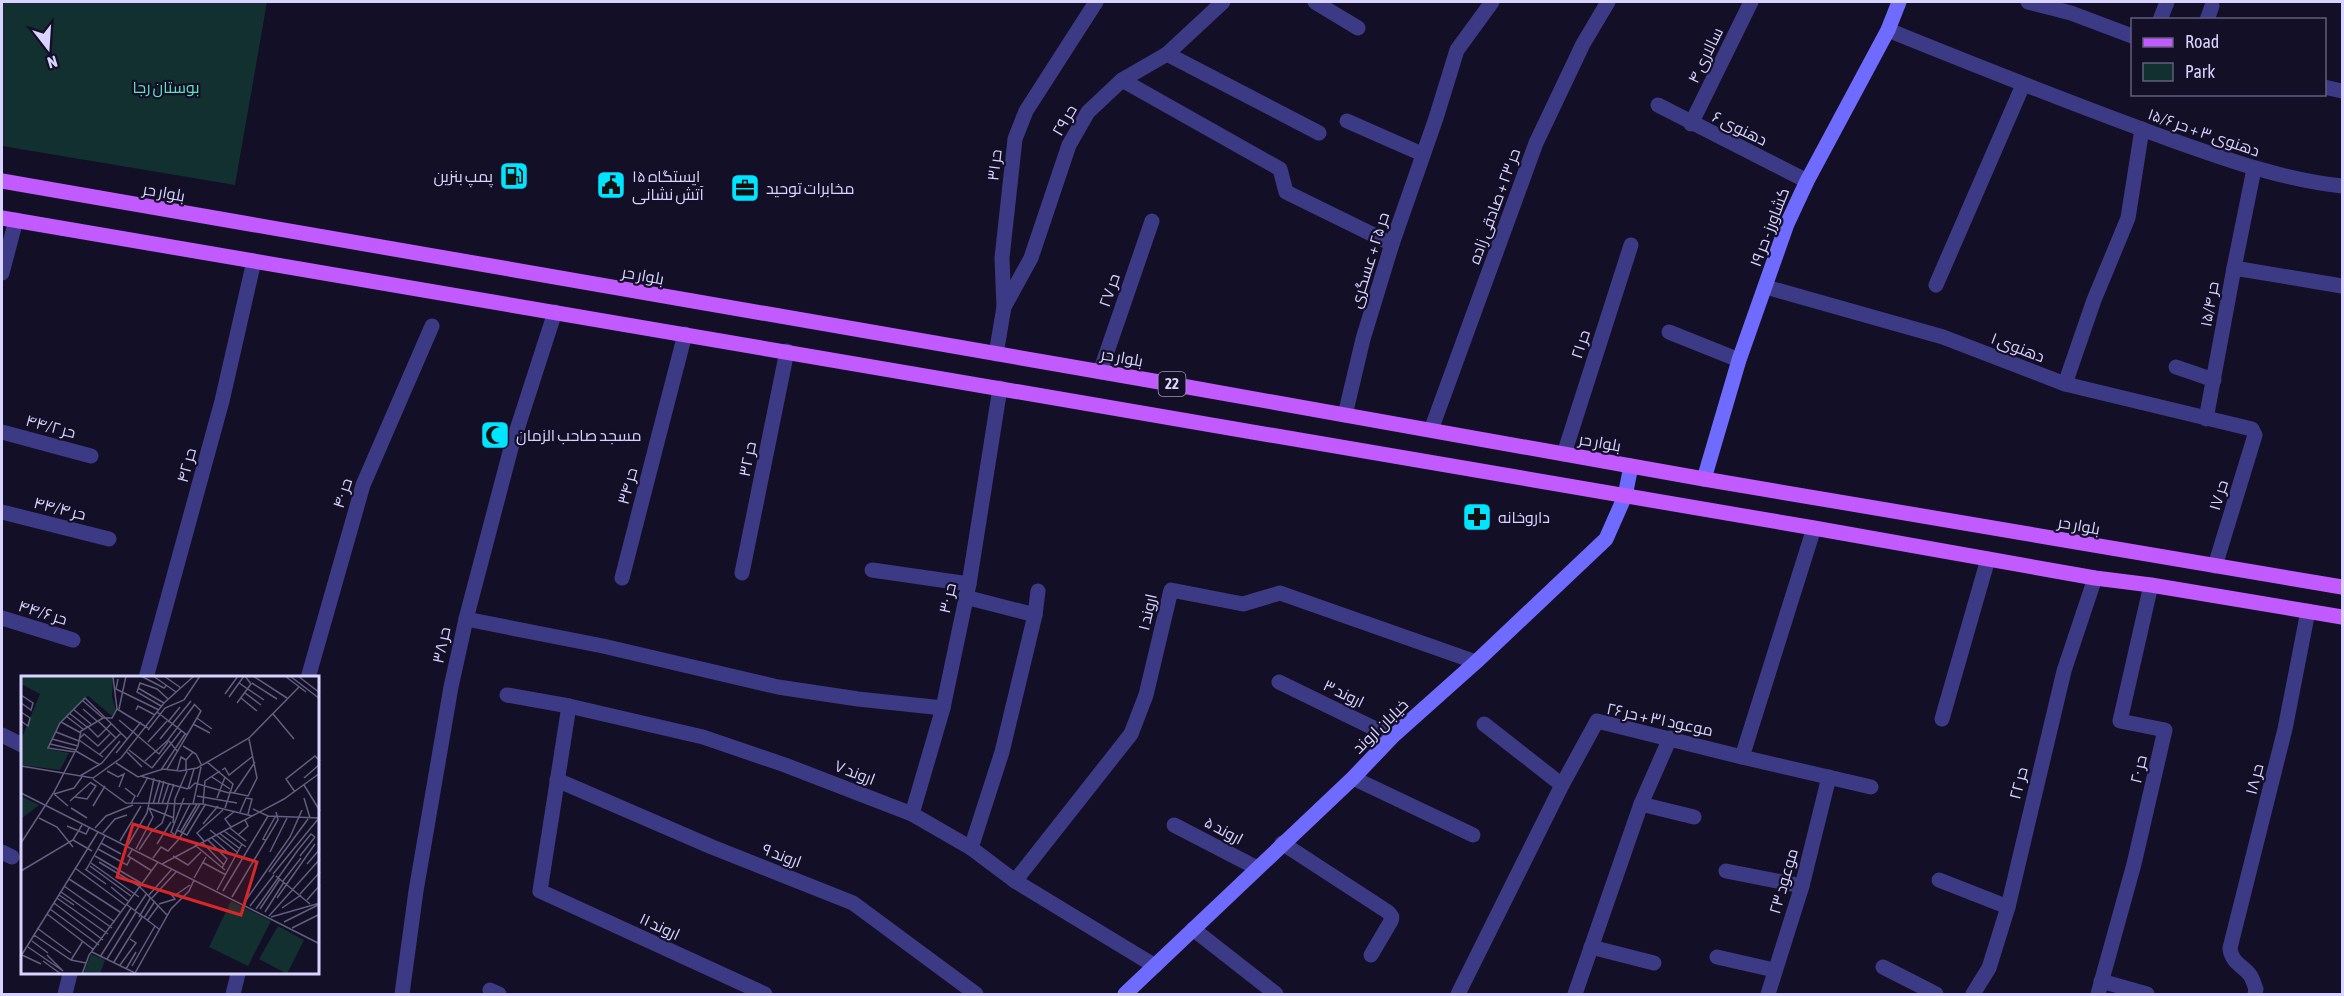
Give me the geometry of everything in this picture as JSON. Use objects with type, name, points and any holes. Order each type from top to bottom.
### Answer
[{"type":"main road","name":"بلوار حر","points":[[2,181],[1704,479],[2343,587]]},
{"type":"main road","name":"22","points":[[9,219],[787,351],[2096,578],[2343,617]]},
{"type":"street","name":"حر ۳۱","points":[[996,354],[1004,307],[1002,258],[1015,139],[1026,111],[1096,2]]},
{"type":"street","name":"حر ۲۹","points":[[1004,307],[1031,258],[1069,145],[1088,112],[1122,80],[1167,54],[1223,2]]},
{"type":"street","points":[[1315,2],[1358,28]]},
{"type":"street","name":"حر ۲۵ + عسگری","points":[[1345,415],[1363,339],[1392,244],[1457,50],[1492,2]]},
{"type":"street","name":"حر ۲۳ + صادقی زاده","points":[[1431,430],[1536,143],[1583,44],[1608,2]]},
{"type":"street","name":"سالاری ۴","points":[[1691,124],[1751,2]]},
{"type":"street","name":"کشاورز - حر ۱۹","points":[[1704,479],[1739,360],[1787,224],[1807,181],[1888,30],[1899,2]]},
{"type":"street","points":[[2028,2],[2071,13],[2131,35]]},
{"type":"street","points":[[2161,18],[2167,2]]},
{"type":"street","name":"دهنوی ۳ + حر ۱۵/۶","points":[[1888,30],[2023,85],[2254,169],[2312,183],[2343,186]]},
{"type":"street","points":[[1167,54],[1319,133]]},
{"type":"street","points":[[1122,80],[1280,169],[1286,192],[1392,244]]},
{"type":"street","points":[[1936,285],[2023,85]]},
{"type":"street","points":[[2326,87],[2343,92]]},
{"type":"street","name":"دهنوی ۶","points":[[1658,105],[1691,124],[1807,181]]},
{"type":"street","points":[[1347,121],[1422,154]]},
{"type":"street","points":[[2065,384],[2094,300],[2128,218],[2142,129]]},
{"type":"street","points":[[2234,268],[2254,169]]},
{"type":"street","points":[[2,273],[9,219]]},
{"type":"street","name":"حر ۲۷","points":[[1100,372],[1152,221]]},
{"type":"street","name":"حر ۲۱","points":[[1564,454],[1631,245]]},
{"type":"street","name":"حر ۴۲","points":[[147,676],[222,401],[254,261]]},
{"type":"street","name":"حر ۱۵/۴","points":[[2206,419],[2234,268],[2343,286]]},
{"type":"street","name":"دهنوی ۱","points":[[1766,287],[1943,337],[2065,384],[2252,429],[2255,435]]},
{"type":"street","name":"حر ۳۸","points":[[402,994],[420,868],[465,619],[511,448],[555,312]]},
{"type":"street","name":"حر ۴۰","points":[[309,676],[363,485],[432,327]]},
{"type":"street","points":[[1669,332],[1739,360]]},
{"type":"street","name":"حر ۳۴","points":[[622,578],[686,334]]},
{"type":"street","name":"حر ۳۲","points":[[742,573],[787,351]]},
{"type":"street","points":[[2176,367],[2214,380]]},
{"type":"street","name":"حر ۳۰","points":[[912,814],[943,708],[967,590],[1000,388]]},
{"type":"street","name":"حر ۴۴/۲","points":[[2,432],[90,456]]},
{"type":"street","name":"حر ۱۷","points":[[2215,566],[2255,435]]},
{"type":"street","name":"خیابان اروند","points":[[1129,993],[1282,843],[1353,778],[1392,737],[1476,662],[1606,539],[1625,496],[1631,466]]},
{"type":"street","name":"حر ۴۴/۴","points":[[2,512],[109,539]]},
{"type":"street","points":[[1742,757],[1814,528]]},
{"type":"street","points":[[1942,719],[1988,559]]},
{"type":"street","points":[[872,570],[967,590],[1035,615]]},
{"type":"street","name":"حر ۲۲","points":[[1973,994],[1989,968],[2008,907],[2019,852],[2064,671],[2096,578]]},
{"type":"street","name":"حر ۲۰","points":[[2099,988],[2134,864],[2165,730],[2120,721],[2151,585]]},
{"type":"street","name":"اروند ۱","points":[[1016,882],[1131,734],[1146,695],[1171,590],[1243,604],[1280,593],[1476,662]]},
{"type":"street","points":[[971,848],[1002,753],[1035,615],[1038,591]]},
{"type":"street","name":"حر ۱۸","points":[[2255,994],[2256,989],[2250,975],[2237,964],[2230,954],[2230,948],[2285,729],[2308,611]]},
{"type":"street","name":"حر ۴۴/۶","points":[[2,618],[73,640]]},
{"type":"street","points":[[465,619],[603,646],[778,687],[858,699],[943,708]]},
{"type":"street","name":"اروند ۳","points":[[1279,682],[1392,737]]},
{"type":"street","name":"اروند ۷","points":[[507,695],[569,706],[703,737],[785,765],[912,814],[971,848],[1016,882],[1155,966]]},
{"type":"street","points":[[557,780],[569,706]]},
{"type":"street","name":"موعود ۳۱ + حر ۲۶","points":[[1458,994],[1562,785],[1597,721],[1871,787]]},
{"type":"street","points":[[1484,724],[1562,785]]},
{"type":"street","points":[[2,735],[21,744]]},
{"type":"street","points":[[1575,994],[1641,804],[1670,738]]},
{"type":"street","name":"موعود ۲۳","points":[[1768,994],[1802,886],[1829,777]]},
{"type":"street","points":[[1353,778],[1473,835]]},
{"type":"street","name":"اروند ۱۱","points":[[557,780],[540,891],[765,994]]},
{"type":"street","name":"اروند ۹","points":[[557,780],[712,847],[853,903],[976,994]]},
{"type":"street","points":[[1641,804],[1694,817]]},
{"type":"street","name":"اروند ۵","points":[[1174,825],[1257,868]]},
{"type":"street","points":[[1282,843],[1392,916],[1371,955]]},
{"type":"street","points":[[1726,871],[1802,886]]},
{"type":"street","points":[[1939,880],[2008,907]]},
{"type":"street","points":[[1193,929],[1275,994]]},
{"type":"street","points":[[1591,947],[1654,963]]},
{"type":"street","points":[[1717,957],[1774,970]]},
{"type":"street","points":[[1882,967],[1936,994]]},
{"type":"street","points":[[65,994],[70,975]]},
{"type":"street","points":[[233,994],[238,975]]},
{"type":"street","points":[[2099,988],[2146,994]]},
{"type":"green space","name":"بوستان رجا","points":[[2,2],[267,2],[235,185],[2,146]]},
{"type":"place","name":"پمپ بنزین","points":[[514,176]]},
{"type":"place","name":"ایستگاه ۱۵ آتش نشانی","points":[[611,185]]},
{"type":"place","name":"مخابرات توحید","points":[[745,188]]},
{"type":"place","name":"مسجد صاحب الزمان","points":[[495,435]]},
{"type":"place","name":"داروخانه","points":[[1477,517]]}]
